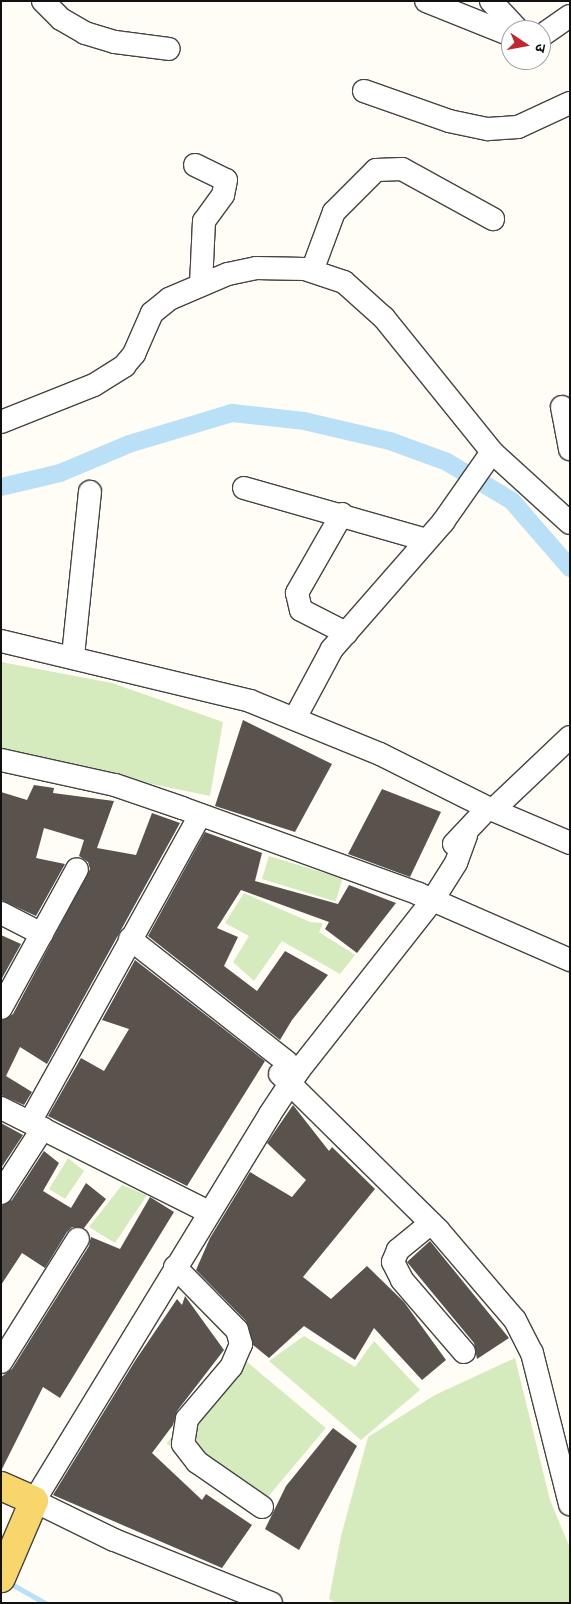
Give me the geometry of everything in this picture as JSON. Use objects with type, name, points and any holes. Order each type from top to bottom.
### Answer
[{"type":"main road","points":[[1,1578],[18,1494]]},
{"type":"street","points":[[43,1],[66,24],[85,33],[115,42],[169,49]]},
{"type":"street","points":[[426,1],[501,31]]},
{"type":"street","points":[[491,1],[509,20]]},
{"type":"street","points":[[551,29],[570,16]]},
{"type":"street","points":[[364,91],[449,121],[488,129],[518,127],[570,103]]},
{"type":"street","points":[[195,165],[226,180],[223,195],[204,221],[201,285]]},
{"type":"street","points":[[312,271],[334,212],[376,170],[402,169],[493,219]]},
{"type":"street","points":[[1,422],[94,385],[124,366],[134,354],[152,313],[169,299],[201,285],[256,268],[312,271],[344,282],[384,318],[481,468],[570,523]]},
{"type":"street","points":[[562,407],[570,450]]},
{"type":"street","points":[[295,718],[332,649],[427,540],[481,468]]},
{"type":"street","points":[[244,488],[342,514],[427,540]]},
{"type":"street","points":[[73,656],[90,492]]},
{"type":"street","points":[[342,514],[297,594],[301,610],[346,633]]},
{"type":"street","points":[[1,641],[73,656],[224,693],[295,718],[412,769],[491,809],[570,843]]},
{"type":"street","points":[[18,1494],[203,1209],[286,1073],[425,897],[456,863],[466,835],[491,809],[570,737]]},
{"type":"street","points":[[1,760],[115,785],[425,897],[570,960]]},
{"type":"street","points":[[1,1193],[130,939],[200,815]]},
{"type":"street","points":[[1,1008],[77,869]]},
{"type":"street","points":[[1,913],[42,934]]},
{"type":"street","points":[[130,939],[286,1073],[431,1223],[526,1336],[570,1504]]},
{"type":"street","points":[[1,1108],[203,1209]]},
{"type":"street","points":[[18,1494],[175,1267],[203,1209]]},
{"type":"street","points":[[431,1223],[398,1250],[393,1262],[402,1280],[464,1352]]},
{"type":"street","points":[[1,1362],[78,1239]]},
{"type":"street","points":[[175,1267],[237,1330],[241,1344],[231,1366],[187,1419],[183,1444],[197,1462],[262,1507]]},
{"type":"street","points":[[18,1494],[114,1540],[271,1603]]},
{"type":"green space","points":[[1,662],[112,683],[223,722],[210,796],[1,753]]},
{"type":"green space","points":[[269,856],[343,879],[336,901],[262,879]]},
{"type":"green space","points":[[244,893],[310,922],[323,923],[319,932],[355,955],[340,974],[282,941],[254,981],[233,962],[249,936],[225,923]]},
{"type":"green space","points":[[68,1158],[84,1171],[65,1199],[49,1189]]},
{"type":"green space","points":[[122,1185],[147,1195],[115,1243],[89,1227]]},
{"type":"green space","points":[[304,1336],[355,1367],[374,1341],[420,1390],[361,1440],[269,1361]]},
{"type":"green space","points":[[240,1356],[326,1428],[253,1515],[167,1443]]},
{"type":"green space","points":[[515,1358],[550,1500],[570,1548],[570,1603],[336,1603],[329,1599],[341,1536],[368,1437],[435,1395]]},
{"type":"building","points":[[243,720],[332,764],[295,832],[215,806]]},
{"type":"building","points":[[34,785],[54,788],[53,793],[114,801],[97,848],[136,855],[152,813],[180,823],[47,1064],[20,1047],[6,1076],[32,1092],[24,1105],[1,1095],[1,1021],[13,1014],[90,869],[88,862],[79,856],[84,840],[44,828],[36,858],[65,864],[36,916],[1,900],[1,792],[27,800]]},
{"type":"building","points":[[382,789],[441,812],[410,877],[348,854]]},
{"type":"building","points":[[205,832],[262,853],[255,881],[338,904],[349,885],[396,903],[357,953],[325,929],[329,922],[241,890],[217,928],[238,937],[224,966],[257,991],[285,951],[328,975],[292,1020],[280,1040],[148,936]]},
{"type":"building","points":[[1,935],[21,944],[1,980]]},
{"type":"building","points":[[135,960],[265,1061],[187,1186],[48,1116],[81,1058],[104,1071],[129,1029],[102,1020]]},
{"type":"building","points":[[293,1105],[329,1151],[332,1147],[375,1189],[303,1277],[331,1299],[367,1266],[404,1302],[446,1360],[422,1380],[374,1328],[355,1360],[304,1326],[269,1358],[253,1345],[246,1321],[196,1270],[210,1238],[250,1172],[292,1197],[306,1180],[267,1143]]},
{"type":"building","points":[[1,1123],[23,1135],[1,1168]]},
{"type":"building","points":[[44,1151],[59,1163],[43,1191],[71,1208],[86,1183],[106,1199],[84,1228],[72,1227],[67,1232],[45,1268],[22,1253],[1,1285],[1,1206],[12,1200]]},
{"type":"building","points":[[150,1197],[174,1212],[60,1398],[43,1387],[1,1471],[1,1377],[12,1369],[89,1246],[91,1237],[120,1249]]},
{"type":"building","points":[[430,1241],[509,1338],[477,1359],[474,1343],[407,1262]]},
{"type":"building","points":[[185,1296],[224,1350],[177,1411],[173,1425],[152,1453],[202,1500],[206,1494],[252,1525],[222,1568],[53,1495],[135,1361],[177,1299],[182,1305]]},
{"type":"building","points":[[333,1428],[357,1446],[299,1550],[265,1529],[286,1486]]},
{"type":"waterway","points":[[1,487],[60,473],[129,444],[232,413],[304,421],[390,441],[447,462],[512,501],[570,568]]},
{"type":"waterway","points":[[8,1582],[45,1603]]}]
